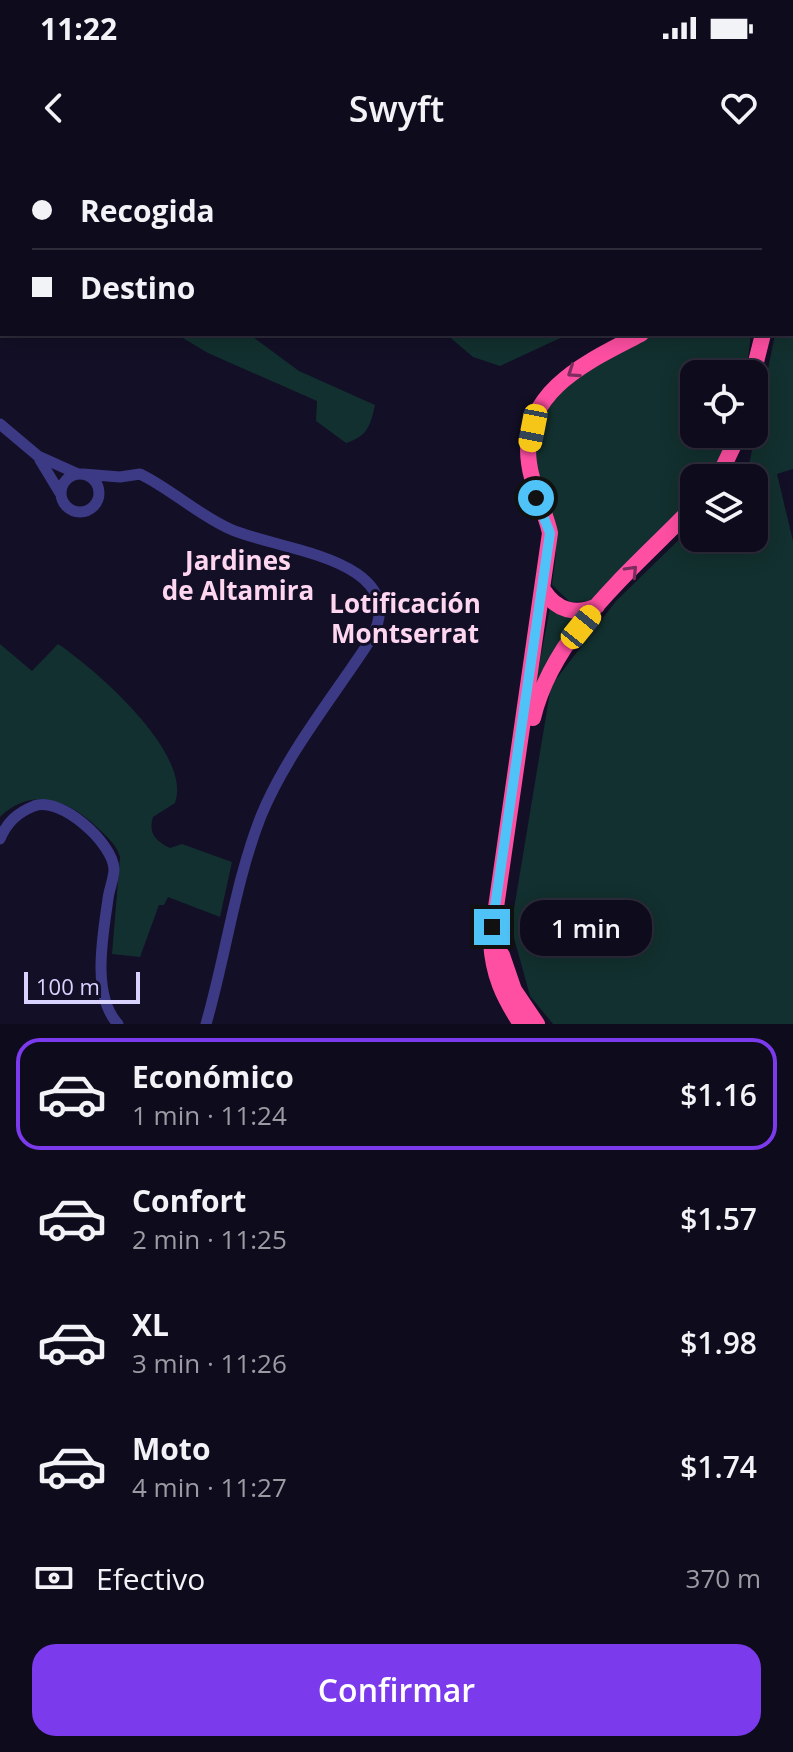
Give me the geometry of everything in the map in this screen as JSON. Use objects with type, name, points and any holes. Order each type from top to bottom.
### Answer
[{"type":"highway","points":[[521,1024],[502,997],[493,965],[491,942],[550,533],[539,507],[528,460],[538,411],[545,397],[569,375],[637,336]]},
{"type":"highway","points":[[756,360],[760,339]]},
{"type":"highway","points":[[537,1024],[506,974],[500,932],[538,699],[553,663],[598,606],[680,521]]},
{"type":"highway","points":[[544,591],[551,601],[567,610],[586,611],[598,606]]},
{"type":"street","points":[[0,424],[38,456],[81,474],[97,485],[95,504]]},
{"type":"street","points":[[38,456],[72,511],[87,511],[120,477]]},
{"type":"street","points":[[60,494],[66,480],[81,474],[120,477],[140,474],[232,530],[350,568],[364,577],[379,601],[379,623],[371,639],[305,740],[262,815],[245,863],[206,1024]]},
{"type":"street","points":[[0,839],[18,814],[45,805],[65,809],[77,818],[108,853],[114,870],[108,897],[103,994],[109,1014],[118,1024]]},
{"type":"green space","points":[[179,336],[252,336],[299,371],[375,405],[369,424],[364,433],[346,443],[316,421],[317,401],[208,353]]},
{"type":"green space","points":[[448,336],[565,336],[500,366],[473,357]]},
{"type":"green space","points":[[652,336],[751,336],[748,360],[680,360],[680,448],[725,448],[719,464],[680,464],[680,511],[596,601],[570,602],[552,585],[555,538],[537,470],[535,443],[541,420],[553,400],[590,369]]},
{"type":"green space","points":[[775,336],[793,336],[793,469],[777,474],[793,541],[793,1024],[553,1024],[530,996],[511,927],[551,686],[616,601],[680,539],[680,552],[768,552],[768,464],[749,464],[752,448],[768,448],[768,369]]},
{"type":"green space","points":[[550,608],[582,618],[534,691]]},
{"type":"green space","points":[[0,644],[32,671],[58,644],[94,672],[137,714],[169,760],[177,783],[175,803],[153,817],[154,836],[170,848],[182,844],[232,862],[220,917],[168,897],[164,905],[159,905],[140,957],[112,954],[120,857],[113,843],[78,812],[52,801],[26,801],[0,817]]},
{"type":"district","name":"Jardines de Altamira","points":[[238,575]]},
{"type":"district","name":"Lotificación Montserrat","points":[[405,618]]},
{"type":"route","points":[[492,927],[544,591],[550,533],[536,498]]}]
